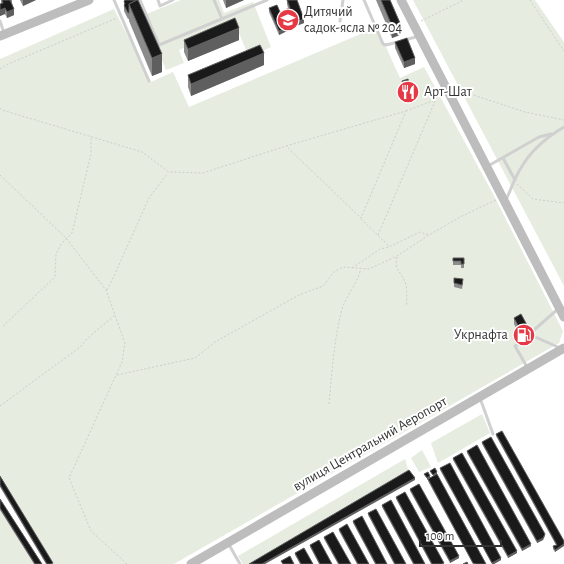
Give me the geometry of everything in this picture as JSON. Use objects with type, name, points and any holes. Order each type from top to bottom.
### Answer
[{"type":"street","points":[[2,35],[89,0]]},
{"type":"street","points":[[401,0],[564,317]]},
{"type":"street","name":"вулиця Центральний Аеропорт","points":[[191,564],[563,348]]},
{"type":"lane","points":[[114,0],[149,81]]},
{"type":"lane","points":[[140,0],[159,45],[267,0]]},
{"type":"lane","points":[[158,0],[160,6],[173,0]]},
{"type":"lane","points":[[214,0],[222,19]]},
{"type":"lane","points":[[340,21],[343,0]]},
{"type":"lane","points":[[364,0],[383,44],[386,46],[419,36]]},
{"type":"lane","points":[[0,21],[2,35]]},
{"type":"lane","points":[[503,200],[521,168],[536,147],[552,134],[564,127]]},
{"type":"lane","points":[[486,167],[539,137],[552,134]]},
{"type":"lane","points":[[503,158],[515,180]]},
{"type":"lane","points":[[559,308],[534,330],[531,337],[563,348]]},
{"type":"lane","points":[[523,341],[515,346],[528,369]]},
{"type":"lane","points":[[479,397],[493,434]]},
{"type":"lane","points":[[228,543],[240,564]]},
{"type":"path","points":[[421,21],[464,0]]},
{"type":"path","points":[[530,0],[564,51]]},
{"type":"path","points":[[0,69],[6,65],[121,17]]},
{"type":"path","points":[[378,235],[436,99],[444,86]]},
{"type":"path","points":[[455,90],[524,112],[564,120]]},
{"type":"path","points":[[0,108],[2,110],[142,152],[169,172],[203,173],[286,146],[406,111],[436,99]]},
{"type":"path","points":[[361,218],[406,111]]},
{"type":"path","points":[[3,326],[56,277],[56,254],[66,238],[72,233],[91,154],[91,136]]},
{"type":"path","points":[[286,146],[389,247]]},
{"type":"path","points":[[106,290],[114,276],[149,198],[169,172]]},
{"type":"path","points":[[0,175],[66,238],[106,290],[126,343],[122,362],[69,478],[91,531],[127,564]]},
{"type":"path","points":[[515,180],[519,187],[533,199],[564,203]]},
{"type":"path","points":[[116,375],[196,358],[215,342],[299,295],[323,286],[334,272],[343,267],[369,269],[397,256],[462,216],[503,200]]},
{"type":"path","points":[[352,268],[380,249],[389,247],[420,232],[429,235]]},
{"type":"path","points":[[397,256],[395,264],[398,272],[405,280],[407,305]]},
{"type":"path","points":[[329,404],[337,332],[342,307],[360,274],[360,269]]},
{"type":"path","points":[[0,406],[80,347],[88,338],[115,315]]},
{"type":"shaded area","points":[[181,0],[219,0],[224,13],[253,2],[271,47],[249,57],[236,26],[179,50],[184,63],[166,70],[144,15]]},
{"type":"shaded area","points":[[413,0],[535,0],[564,42],[564,286]]},
{"type":"shaded area","points":[[114,9],[151,82],[173,72],[189,107],[377,27],[400,78],[424,67],[493,194],[563,331],[559,343],[174,564],[52,564],[0,478],[0,59]]},
{"type":"shaded area","points":[[482,414],[490,433],[438,463],[431,443]]},
{"type":"shaded area","points":[[422,450],[431,467],[419,472],[411,458]]},
{"type":"shaded area","points":[[405,459],[409,472],[253,564],[243,564],[238,556]]},
{"type":"shaded area","points":[[0,510],[34,564],[0,564]]},
{"type":"building","points":[[2,0],[10,0],[14,9],[7,12],[5,8],[0,10],[0,4],[3,3]]},
{"type":"building","points":[[125,0],[137,0],[129,4],[129,13],[124,5]]},
{"type":"building","points":[[137,0],[162,54],[152,58],[129,4]]},
{"type":"building","points":[[287,0],[297,0],[304,19],[296,22],[292,12],[282,16],[287,27],[279,31],[269,8],[277,5],[280,12],[290,8]]},
{"type":"building","points":[[381,0],[390,0],[400,23],[392,26]]},
{"type":"building","points":[[235,18],[239,28],[188,49],[184,40]]},
{"type":"building","points":[[407,38],[415,58],[404,62],[395,42]]},
{"type":"building","points":[[260,45],[264,53],[191,84],[188,75]]},
{"type":"building","name":"Арт-Шат","points":[[408,79],[413,94],[407,96],[402,81]]},
{"type":"building","points":[[453,258],[464,258],[464,264],[461,264],[461,261],[453,261]]},
{"type":"building","points":[[454,278],[463,279],[462,285],[454,283]]},
{"type":"building","points":[[521,314],[533,336],[526,340],[514,318]]},
{"type":"building","points":[[502,431],[564,541],[564,544],[555,550],[553,546],[557,545],[496,434]]},
{"type":"building","points":[[491,437],[545,534],[543,538],[537,541],[482,442]]},
{"type":"building","points":[[477,445],[531,544],[522,549],[467,451]]},
{"type":"building","points":[[462,453],[517,551],[508,556],[453,458]]},
{"type":"building","points":[[450,463],[501,558],[492,563],[440,468]]},
{"type":"building","points":[[435,468],[437,472],[433,475],[430,471]]},
{"type":"building","points":[[409,470],[415,478],[262,564],[249,564]]},
{"type":"building","points":[[428,472],[430,476],[427,478],[424,474]]},
{"type":"building","points":[[437,474],[486,564],[473,563],[428,479]]},
{"type":"building","points":[[0,476],[53,563],[47,564],[0,485]]},
{"type":"building","points":[[419,484],[459,556],[450,561],[410,489]]},
{"type":"building","points":[[405,492],[444,563],[432,564],[396,497]]},
{"type":"building","points":[[0,499],[42,564],[35,564],[0,508]]},
{"type":"building","points":[[391,500],[425,564],[414,564],[382,505]]},
{"type":"building","points":[[376,509],[406,564],[395,564],[368,513]]},
{"type":"building","points":[[362,516],[387,564],[376,564],[353,521]]},
{"type":"building","points":[[347,524],[369,564],[358,564],[339,529]]},
{"type":"building","points":[[333,532],[351,564],[339,564],[324,537]]},
{"type":"building","points":[[319,540],[332,564],[320,564],[310,545]]},
{"type":"building","points":[[304,548],[313,564],[301,564],[295,553]]},
{"type":"building","points":[[290,556],[294,564],[283,564],[281,561]]},
{"type":"place","name":"Дитячий садок-ясла № 204","points":[[288,20]]},
{"type":"place","name":"Арт-Шат","points":[[408,92]]},
{"type":"place","name":"Укрнафта","points":[[524,335]]}]
